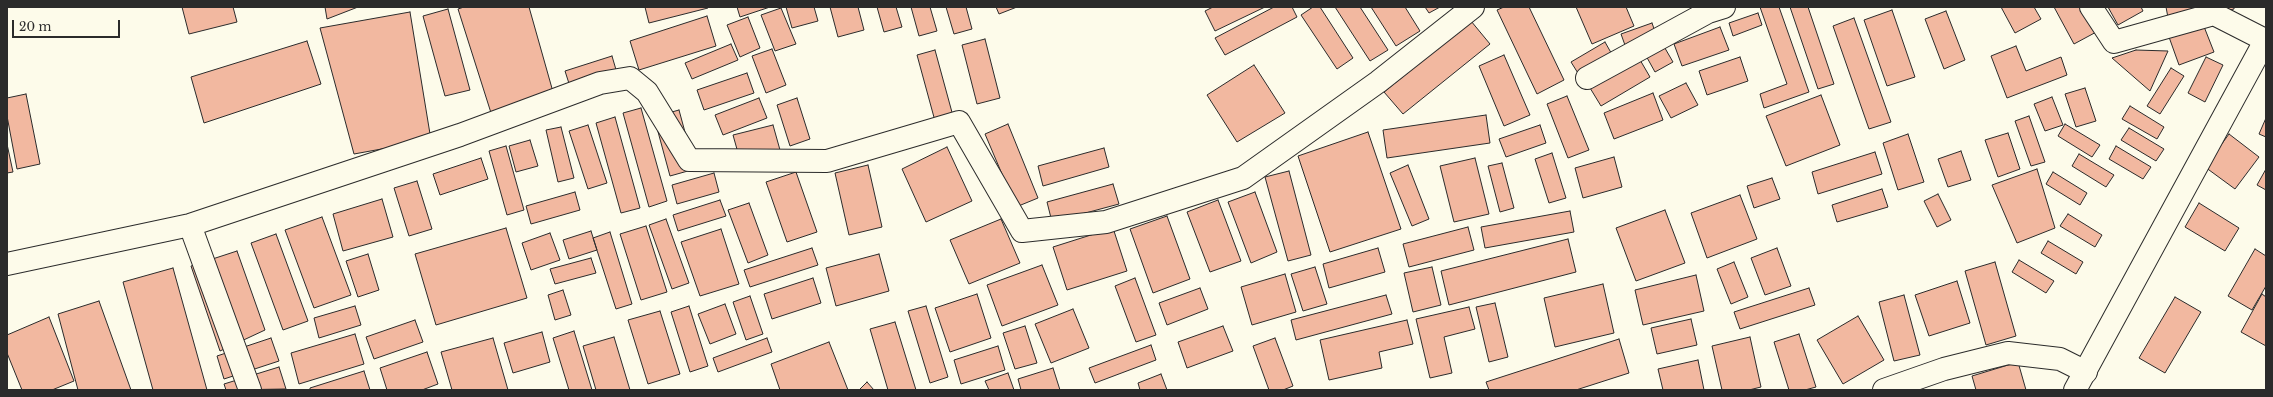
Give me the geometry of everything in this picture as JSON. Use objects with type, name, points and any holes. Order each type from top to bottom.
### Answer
[{"type":"street","points":[[7,264],[190,224],[460,135],[600,83],[630,78],[647,92],[689,160],[827,161],[959,122],[1022,231],[1106,222],[1243,178],[1378,82],[1474,7]]},
{"type":"street","points":[[1586,78],[1708,12],[1724,7]]},
{"type":"street","points":[[1884,390],[1944,369],[2008,353],[2060,359],[2081,381],[2266,40],[2212,10],[2114,42],[2091,7]]},
{"type":"street","points":[[190,224],[250,390]]},
{"type":"building","points":[[182,7],[233,7],[237,22],[189,34]]},
{"type":"building","points":[[325,7],[358,7],[327,19]]},
{"type":"building","points":[[464,7],[529,7],[555,99],[492,116],[458,9]]},
{"type":"building","points":[[645,7],[708,7],[708,8],[649,23]]},
{"type":"building","points":[[737,7],[770,7],[740,17]]},
{"type":"building","points":[[786,7],[814,7],[818,21],[792,28]]},
{"type":"building","points":[[830,7],[858,7],[864,30],[838,37]]},
{"type":"building","points":[[877,7],[896,7],[902,27],[884,32]]},
{"type":"building","points":[[911,7],[930,7],[937,31],[919,36]]},
{"type":"building","points":[[946,7],[966,7],[972,29],[954,34]]},
{"type":"building","points":[[996,7],[1017,7],[999,14]]},
{"type":"building","points":[[1213,7],[1265,7],[1215,31],[1205,11]]},
{"type":"building","points":[[1274,7],[1292,7],[1297,17],[1225,55],[1215,38]]},
{"type":"building","points":[[1313,7],[1320,7],[1353,58],[1337,69],[1301,15]]},
{"type":"building","points":[[1335,7],[1360,7],[1388,50],[1370,61]]},
{"type":"building","points":[[1371,7],[1405,7],[1420,31],[1396,46]]},
{"type":"building","points":[[1425,7],[1440,7],[1429,13]]},
{"type":"building","points":[[1504,7],[1529,7],[1564,80],[1537,94],[1497,10]]},
{"type":"building","points":[[1576,7],[1626,7],[1634,26],[1592,44]]},
{"type":"building","points":[[1760,7],[1779,7],[1809,92],[1764,108],[1760,94],[1787,84]]},
{"type":"building","points":[[1790,7],[1808,7],[1834,84],[1818,89]]},
{"type":"building","points":[[2001,7],[2034,7],[2041,19],[2015,33]]},
{"type":"building","points":[[2054,7],[2087,7],[2100,30],[2074,44]]},
{"type":"building","points":[[2108,7],[2141,7],[2143,11],[2118,25]]},
{"type":"building","points":[[2166,7],[2234,7],[2234,9],[2169,23]]},
{"type":"building","points":[[781,8],[796,44],[775,51],[761,15]]},
{"type":"building","points":[[448,9],[470,90],[445,96],[423,16]]},
{"type":"building","points":[[1892,10],[1915,77],[1887,86],[1864,20]]},
{"type":"building","points":[[1946,11],[1965,60],[1944,69],[1925,19]]},
{"type":"building","points":[[410,12],[431,140],[354,154],[320,28]]},
{"type":"building","points":[[1758,13],[1762,25],[1733,36],[1729,23]]},
{"type":"building","points":[[707,16],[716,46],[639,70],[630,41]]},
{"type":"building","points":[[748,17],[760,48],[740,57],[727,25]]},
{"type":"building","points":[[1854,18],[1891,122],[1869,129],[1833,26]]},
{"type":"building","points":[[1471,21],[1490,44],[1403,114],[1384,92]]},
{"type":"building","points":[[1652,23],[1657,37],[1626,48],[1621,34]]},
{"type":"building","points":[[2203,24],[2214,52],[2179,65],[2169,37]]},
{"type":"building","points":[[1720,27],[1729,50],[1682,66],[1674,44]]},
{"type":"building","points":[[985,39],[1000,98],[977,104],[962,45]]},
{"type":"building","points":[[307,41],[321,84],[204,123],[191,77]]},
{"type":"building","points":[[1605,42],[1614,58],[1581,78],[1571,62]]},
{"type":"building","points":[[1662,43],[1673,62],[1655,72],[1645,54]]},
{"type":"building","points":[[731,44],[738,60],[692,79],[685,63]]},
{"type":"building","points":[[2016,46],[2026,71],[2061,57],[2067,75],[2007,98],[1991,56]]},
{"type":"building","points":[[772,49],[786,85],[766,93],[752,56]]},
{"type":"building","points":[[935,50],[953,116],[935,121],[917,55]]},
{"type":"building","points":[[2136,50],[2168,51],[2150,91],[2112,58]]},
{"type":"building","points":[[1636,53],[1650,77],[1601,106],[1587,83]]},
{"type":"building","points":[[1504,55],[1530,115],[1504,126],[1479,66]]},
{"type":"building","points":[[612,56],[619,80],[573,96],[565,71]]},
{"type":"building","points":[[1740,57],[1748,81],[1707,95],[1699,71]]},
{"type":"building","points":[[2206,57],[2223,65],[2205,102],[2188,93]]},
{"type":"building","points":[[1254,65],[1285,113],[1237,142],[1207,95]]},
{"type":"building","points":[[2171,68],[2184,76],[2160,114],[2147,106]]},
{"type":"building","points":[[747,73],[754,93],[704,110],[697,90]]},
{"type":"building","points":[[1686,83],[1698,105],[1671,118],[1659,96]]},
{"type":"building","points":[[2085,88],[2096,121],[2076,127],[2065,94]]},
{"type":"building","points":[[1653,93],[1663,120],[1614,139],[1604,113]]},
{"type":"building","points":[[26,94],[40,164],[17,169],[7,116],[7,98]]},
{"type":"building","points":[[1821,95],[1840,145],[1786,166],[1766,116]]},
{"type":"building","points":[[1567,96],[1589,150],[1568,158],[1547,104]]},
{"type":"building","points":[[2052,97],[2063,125],[2045,131],[2034,104]]},
{"type":"building","points":[[759,98],[767,118],[723,135],[715,115]]},
{"type":"building","points":[[797,98],[810,139],[790,146],[777,105]]},
{"type":"building","points":[[2130,106],[2164,127],[2157,139],[2122,119]]},
{"type":"building","points":[[641,108],[667,201],[649,207],[623,113]]},
{"type":"building","points":[[679,110],[695,169],[670,176],[654,117]]},
{"type":"building","points":[[1486,115],[1490,143],[1387,158],[1383,130]]},
{"type":"building","points":[[2029,116],[2045,162],[2031,166],[2015,121]]},
{"type":"building","points":[[615,117],[640,208],[621,213],[596,123]]},
{"type":"building","points":[[2266,118],[2266,137],[2259,134]]},
{"type":"building","points":[[1008,124],[1038,198],[1016,207],[985,134]]},
{"type":"building","points":[[2065,124],[2100,145],[2092,157],[2058,136]]},
{"type":"building","points":[[588,125],[607,183],[588,189],[569,131]]},
{"type":"building","points":[[773,125],[780,150],[740,160],[733,135]]},
{"type":"building","points":[[1540,125],[1546,143],[1506,157],[1499,139]]},
{"type":"building","points":[[561,127],[574,178],[558,182],[546,130]]},
{"type":"building","points":[[2129,128],[2164,149],[2156,161],[2121,140]]},
{"type":"building","points":[[1368,132],[1401,229],[1330,252],[1298,156]]},
{"type":"building","points":[[2008,133],[2020,169],[1998,177],[1985,140]]},
{"type":"building","points":[[1908,134],[1924,182],[1898,190],[1883,143]]},
{"type":"building","points":[[2229,134],[2259,157],[2235,189],[2205,167]]},
{"type":"building","points":[[530,140],[538,166],[516,172],[509,146]]},
{"type":"building","points":[[7,144],[13,172],[7,173]]},
{"type":"building","points":[[506,146],[524,210],[507,215],[489,151]]},
{"type":"building","points":[[2116,146],[2151,167],[2143,179],[2109,159]]},
{"type":"building","points":[[947,147],[972,201],[926,222],[902,169]]},
{"type":"building","points":[[1104,148],[1109,167],[1043,186],[1038,166]]},
{"type":"building","points":[[1961,151],[1971,180],[1948,187],[1938,159]]},
{"type":"building","points":[[1875,152],[1882,174],[1818,194],[1812,172]]},
{"type":"building","points":[[1552,153],[1566,198],[1549,203],[1535,159]]},
{"type":"building","points":[[2079,154],[2114,175],[2106,187],[2072,166]]},
{"type":"building","points":[[1614,157],[1622,187],[1583,198],[1575,168]]},
{"type":"building","points":[[481,158],[488,179],[440,195],[433,174]]},
{"type":"building","points":[[1475,158],[1489,214],[1454,222],[1440,166]]},
{"type":"building","points":[[1502,163],[1514,208],[1500,212],[1488,166]]},
{"type":"building","points":[[868,165],[882,227],[849,235],[835,173]]},
{"type":"building","points":[[1408,165],[1429,219],[1412,226],[1390,173]]},
{"type":"building","points":[[2037,169],[2055,228],[2017,243],[1992,185]]},
{"type":"building","points":[[2266,169],[2266,190],[2257,185]]},
{"type":"building","points":[[1289,171],[1311,255],[1288,261],[1265,177]]},
{"type":"building","points":[[796,172],[817,232],[787,242],[766,182]]},
{"type":"building","points":[[2053,172],[2087,193],[2080,205],[2046,184]]},
{"type":"building","points":[[714,173],[719,192],[677,204],[672,185]]},
{"type":"building","points":[[1772,178],[1780,199],[1754,208],[1747,186]]},
{"type":"building","points":[[417,181],[432,229],[409,236],[394,188]]},
{"type":"building","points":[[1113,184],[1119,204],[1052,222],[1047,202]]},
{"type":"building","points":[[1882,189],[1888,207],[1837,222],[1832,205]]},
{"type":"building","points":[[575,192],[580,210],[531,224],[526,206]]},
{"type":"building","points":[[1255,192],[1277,252],[1251,263],[1228,202]]},
{"type":"building","points":[[1938,194],[1951,220],[1937,227],[1924,201]]},
{"type":"building","points":[[1740,195],[1757,239],[1707,258],[1691,213]]},
{"type":"building","points":[[382,199],[393,237],[343,251],[333,214]]},
{"type":"building","points":[[720,200],[726,216],[678,231],[673,215]]},
{"type":"building","points":[[1218,200],[1241,261],[1210,272],[1187,212]]},
{"type":"building","points":[[749,203],[768,255],[748,263],[728,210]]},
{"type":"building","points":[[2199,203],[2239,228],[2225,251],[2185,227]]},
{"type":"building","points":[[1665,210],[1685,263],[1636,281],[1616,228]]},
{"type":"building","points":[[1570,211],[1574,232],[1485,248],[1481,227]]},
{"type":"building","points":[[2068,214],[2102,235],[2095,247],[2060,226]]},
{"type":"building","points":[[1167,216],[1190,279],[1153,293],[1130,229]]},
{"type":"building","points":[[322,217],[351,295],[314,308],[285,230]]},
{"type":"building","points":[[666,219],[689,283],[672,289],[649,225]]},
{"type":"building","points":[[1001,219],[1020,263],[969,284],[950,240]]},
{"type":"building","points":[[646,226],[667,292],[641,300],[620,234]]},
{"type":"building","points":[[1468,227],[1474,250],[1409,267],[1403,244]]},
{"type":"building","points":[[506,228],[527,298],[436,325],[415,254]]},
{"type":"building","points":[[1113,228],[1127,271],[1067,290],[1053,247]]},
{"type":"building","points":[[721,229],[739,284],[700,296],[681,242]]},
{"type":"building","points":[[591,231],[597,250],[569,259],[563,240]]},
{"type":"building","points":[[610,232],[632,304],[616,309],[593,238]]},
{"type":"building","points":[[550,233],[560,260],[531,270],[522,243]]},
{"type":"building","points":[[276,234],[308,321],[283,330],[251,243]]},
{"type":"building","points":[[1568,239],[1576,272],[1449,305],[1441,271]]},
{"type":"building","points":[[2048,241],[2083,262],[2076,274],[2041,253]]},
{"type":"building","points":[[812,248],[818,265],[750,287],[744,270]]},
{"type":"building","points":[[1378,248],[1385,272],[1329,288],[1323,264]]},
{"type":"building","points":[[1777,248],[1791,286],[1765,295],[1751,258]]},
{"type":"building","points":[[2255,249],[2266,256],[2266,286],[2252,310],[2228,296]]},
{"type":"building","points":[[237,251],[265,330],[220,351],[191,266]]},
{"type":"building","points":[[368,254],[379,290],[358,297],[346,261]]},
{"type":"building","points":[[879,254],[889,291],[836,306],[826,268]]},
{"type":"building","points":[[591,258],[596,273],[555,284],[550,269]]},
{"type":"building","points":[[2019,260],[2054,281],[2046,293],[2012,272]]},
{"type":"building","points":[[1734,262],[1748,297],[1731,304],[1717,269]]},
{"type":"building","points":[[1995,262],[2016,336],[1986,345],[1965,271]]},
{"type":"building","points":[[1042,265],[1058,305],[1002,326],[987,285]]},
{"type":"building","points":[[1315,267],[1327,304],[1303,311],[1291,274]]},
{"type":"building","points":[[1432,267],[1441,305],[1413,312],[1404,273]]},
{"type":"building","points":[[173,268],[207,390],[153,390],[123,282]]},
{"type":"building","points":[[1285,274],[1296,312],[1252,325],[1241,287]]},
{"type":"building","points":[[1696,275],[1704,311],[1643,325],[1635,290]]},
{"type":"building","points":[[813,278],[821,303],[772,319],[764,294]]},
{"type":"building","points":[[1135,278],[1156,335],[1136,342],[1115,286]]},
{"type":"building","points":[[1957,281],[1970,323],[1929,336],[1915,295]]},
{"type":"building","points":[[1603,284],[1614,333],[1555,347],[1544,298]]},
{"type":"building","points":[[1200,288],[1208,309],[1167,325],[1159,303]]},
{"type":"building","points":[[1809,288],[1815,305],[1740,329],[1734,312]]},
{"type":"building","points":[[563,290],[571,315],[555,320],[548,295]]},
{"type":"building","points":[[977,294],[991,338],[950,352],[935,308]]},
{"type":"building","points":[[2262,294],[2266,297],[2266,346],[2241,332]]},
{"type":"building","points":[[1386,295],[1392,314],[1296,340],[1291,320]]},
{"type":"building","points":[[1904,295],[1920,355],[1894,361],[1879,302]]},
{"type":"building","points":[[750,296],[763,334],[746,340],[733,302]]},
{"type":"building","points":[[2175,297],[2201,312],[2165,373],[2139,358]]},
{"type":"building","points":[[99,301],[131,390],[78,390],[58,314]]},
{"type":"building","points":[[1495,303],[1508,357],[1489,362],[1476,307]]},
{"type":"building","points":[[725,304],[736,334],[710,344],[698,314]]},
{"type":"building","points":[[355,306],[361,325],[319,338],[314,318]]},
{"type":"building","points":[[689,306],[708,366],[690,372],[671,312]]},
{"type":"building","points":[[926,306],[948,377],[930,383],[908,311]]},
{"type":"building","points":[[1469,307],[1475,329],[1444,337],[1452,373],[1430,378],[1416,319]]},
{"type":"building","points":[[1073,309],[1089,348],[1051,363],[1035,324]]},
{"type":"building","points":[[660,311],[680,374],[648,384],[628,320]]},
{"type":"building","points":[[1858,316],[1884,360],[1843,384],[1817,340]]},
{"type":"building","points":[[49,317],[74,381],[52,390],[22,390],[7,353],[7,335]]},
{"type":"building","points":[[1691,319],[1697,345],[1657,354],[1651,328]]},
{"type":"building","points":[[415,320],[423,342],[374,359],[366,337]]},
{"type":"building","points":[[1407,320],[1413,344],[1379,352],[1382,368],[1329,380],[1320,340]]},
{"type":"building","points":[[895,322],[916,390],[888,390],[870,329]]},
{"type":"building","points":[[1025,326],[1037,363],[1015,369],[1003,333]]},
{"type":"building","points":[[1223,326],[1233,351],[1187,368],[1178,342]]},
{"type":"building","points":[[574,331],[592,390],[569,390],[553,338]]},
{"type":"building","points":[[542,332],[550,362],[513,373],[504,343]]},
{"type":"building","points":[[355,334],[364,364],[299,384],[291,353]]},
{"type":"building","points":[[1799,334],[1816,387],[1805,390],[1789,390],[1774,342]]},
{"type":"building","points":[[614,337],[630,390],[596,390],[583,346]]},
{"type":"building","points":[[1750,337],[1761,387],[1749,390],[1722,390],[1712,346]]},
{"type":"building","points":[[271,338],[279,361],[224,379],[217,356]]},
{"type":"building","points":[[493,338],[508,390],[452,390],[441,352]]},
{"type":"building","points":[[767,338],[772,352],[718,372],[713,358]]},
{"type":"building","points":[[1275,338],[1293,386],[1283,390],[1269,390],[1253,346]]},
{"type":"building","points":[[1619,339],[1629,373],[1576,390],[1489,390],[1486,382]]},
{"type":"building","points":[[829,342],[848,390],[780,390],[771,364]]},
{"type":"building","points":[[1151,345],[1156,360],[1095,383],[1089,368]]},
{"type":"building","points":[[998,346],[1005,370],[961,384],[954,360]]},
{"type":"building","points":[[427,352],[438,384],[422,390],[387,390],[380,368]]},
{"type":"building","points":[[1698,360],[1704,390],[1663,390],[1658,369]]},
{"type":"building","points":[[2018,362],[2026,390],[1976,390],[1972,376]]},
{"type":"building","points":[[279,367],[286,389],[226,390],[224,384]]},
{"type":"building","points":[[1053,368],[1060,390],[1021,390],[1018,379]]},
{"type":"building","points":[[364,371],[370,390],[310,390],[310,388]]},
{"type":"building","points":[[1008,373],[1014,390],[989,390],[985,381]]},
{"type":"building","points":[[1161,374],[1167,390],[1140,390],[1138,383]]},
{"type":"building","points":[[867,382],[874,390],[859,390]]}]
